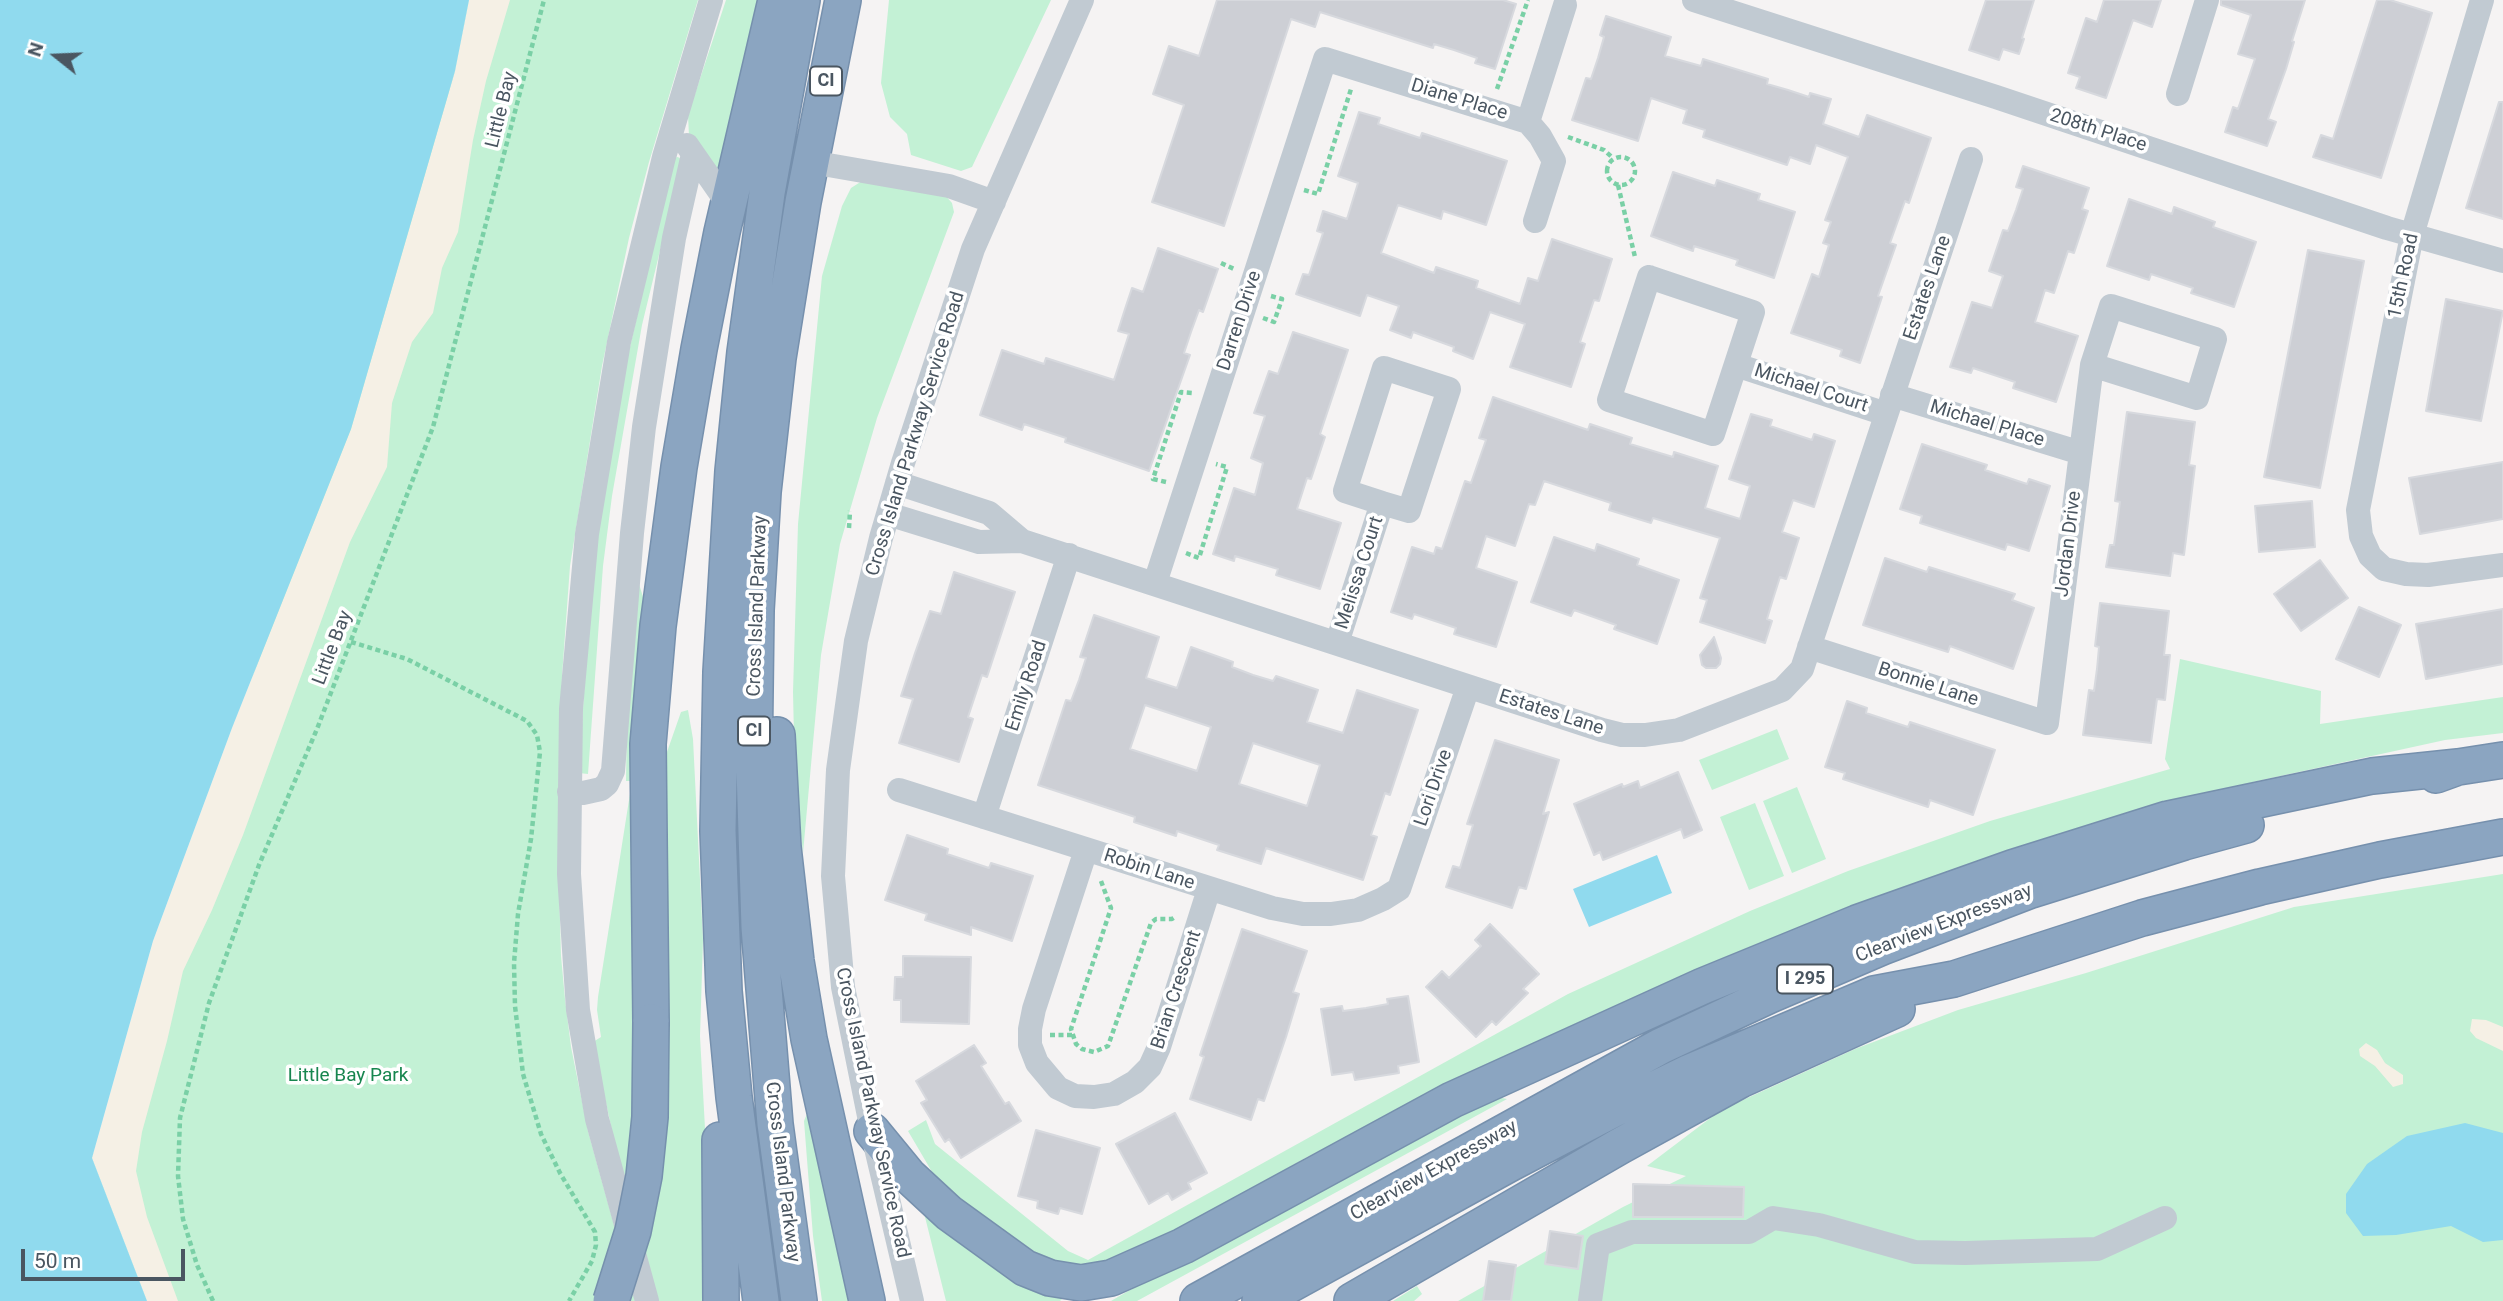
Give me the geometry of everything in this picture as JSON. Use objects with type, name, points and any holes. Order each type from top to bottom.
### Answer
[{"type":"highway","points":[[611,1301],[635,1223],[647,1157],[650,1117],[648,744],[652,684],[683,441],[728,204],[776,0]]},
{"type":"highway","name":"Cross Island Parkway","points":[[761,1301],[734,1097],[720,912],[718,792],[721,672],[734,458],[760,234],[803,0]]},
{"type":"highway","name":"Cross Island Parkway","points":[[799,1301],[775,1124],[764,1006],[756,874],[756,610],[767,453],[784,319],[843,0]]},
{"type":"highway","points":[[811,162],[780,571],[777,768],[791,922],[809,1039],[867,1301]]},
{"type":"highway","name":"Clearview Expressway","points":[[1198,1301],[1661,1046],[1843,962],[1955,918],[2106,865],[2210,835],[2381,794],[2458,767],[2503,760]]},
{"type":"highway","points":[[1096,1301],[1183,1246],[1452,1100],[1703,986],[1857,923],[2012,868],[2168,819],[2372,776],[2458,767]]},
{"type":"highway","name":"Clearview Expressway","points":[[1260,1301],[1509,1164],[1690,1072],[1874,994],[1954,979],[2092,933],[2247,891],[2380,860],[2503,837]]},
{"type":"highway","points":[[720,912],[721,1301]]},
{"type":"highway","points":[[1352,1301],[1619,1146],[1740,1080],[1891,1012],[1954,979]]},
{"type":"highway","points":[[872,1131],[909,1177],[949,1213],[1025,1268],[1051,1278],[1081,1283],[1111,1278],[1183,1246]]},
{"type":"street","points":[[647,1301],[599,1129],[581,1031],[570,919],[571,709],[578,610],[594,483],[630,290],[673,124],[711,0]]},
{"type":"street","name":"Cross Island Parkway Service Road","points":[[912,1301],[872,1131],[843,987],[833,876],[838,770],[856,640],[897,483],[973,249],[1082,0]]},
{"type":"street","name":"208th Place","points":[[1694,0],[2412,235],[2503,261]]},
{"type":"street","points":[[2178,94],[2207,0]]},
{"type":"street","name":"15th Road","points":[[2482,0],[2412,235],[2358,510],[2361,536],[2370,556],[2384,569],[2428,575],[2503,565]]},
{"type":"street","points":[[1528,122],[1566,5]]},
{"type":"street","name":"Diane Place","points":[[1325,59],[1528,122],[1540,136],[1554,161],[1535,221]]},
{"type":"street","name":"Darren Drive","points":[[1155,583],[1325,59]]},
{"type":"street","points":[[673,124],[728,204]]},
{"type":"street","points":[[569,792],[583,793],[601,789],[607,785],[613,771],[632,533],[644,427],[674,238],[693,154]]},
{"type":"street","name":"Estates Lane","points":[[888,514],[979,542],[1023,541],[1602,730],[1622,735],[1645,735],[1679,730],[1783,690],[1802,669],[1971,159]]},
{"type":"street","points":[[811,162],[949,186],[994,202]]},
{"type":"street","name":"Michael Court","points":[[1649,277],[1753,312],[1736,365],[1713,434],[1609,400],[1649,277]]},
{"type":"street","name":"Jordan Drive","points":[[2047,723],[2092,365],[2111,306],[2215,339],[2197,398],[2092,365]]},
{"type":"street","name":"Michael Court","points":[[1736,365],[1889,404]]},
{"type":"street","name":"Melissa Court","points":[[1384,368],[1449,389],[1409,511],[1382,503],[1345,491],[1384,368]]},
{"type":"street","name":"Michael Place","points":[[1889,404],[2081,453]]},
{"type":"street","name":"Estates Lane","points":[[897,483],[989,513],[1023,541]]},
{"type":"street","name":"Melissa Court","points":[[1337,643],[1382,503]]},
{"type":"street","name":"Emily Road","points":[[984,817],[1069,555]]},
{"type":"street","name":"Bonnie Lane","points":[[1810,647],[2047,723]]},
{"type":"street","name":"Lori Drive","points":[[1399,889],[1468,687]]},
{"type":"street","name":"Robin Lane","points":[[899,790],[1272,908],[1303,914],[1358,910],[1399,889]]},
{"type":"street","name":"Brian Crescent","points":[[1086,850],[1034,1009],[1030,1029],[1030,1045],[1037,1063],[1058,1088],[1075,1096],[1114,1094],[1135,1082],[1150,1067],[1159,1047],[1209,889]]},
{"type":"street","points":[[1590,1301],[1598,1245],[1632,1232],[1749,1232],[1773,1218],[1819,1225],[1915,1252],[1992,1252],[2097,1249],[2165,1218]]},
{"type":"path","points":[[543,3],[549,0]]},
{"type":"path","points":[[1495,95],[1528,0]]},
{"type":"path","name":"Little Bay","points":[[214,1301],[197,1265],[183,1219],[178,1176],[180,1118],[209,1003],[259,865],[317,729],[433,427],[543,3]]},
{"type":"path","points":[[1299,203],[1303,190],[1318,194],[1352,86]]},
{"type":"path","points":[[1562,135],[1604,150],[1613,158],[1628,158],[1636,169],[1635,176],[1631,182],[1618,185]]},
{"type":"path","points":[[1613,158],[1607,171],[1608,177],[1618,185],[1635,257]]},
{"type":"path","points":[[1258,317],[1274,321],[1282,299],[1270,296],[1274,283]]},
{"type":"path","points":[[1183,560],[1185,553],[1199,558],[1227,467],[1211,463]]},
{"type":"path","points":[[849,528],[850,511]]},
{"type":"path","points":[[351,642],[407,659],[527,721],[537,735],[540,752],[514,963],[515,1006],[523,1074],[541,1134],[560,1173],[595,1232],[596,1245],[592,1261],[569,1301]]},
{"type":"path","points":[[1100,880],[1111,908],[1071,1029],[1076,1044],[1082,1049],[1100,1052],[1108,1046],[1151,923],[1156,919],[1172,919],[1180,914]]},
{"type":"green space","name":"Little Bay Park","points":[[469,0],[698,0],[629,238],[602,366],[570,566],[562,676],[558,850],[565,999],[571,1047],[588,1131],[635,1301],[147,1301],[92,1158],[455,71]]},
{"type":"green space","points":[[726,0],[764,0],[719,177],[689,136],[688,115]]},
{"type":"green space","points":[[889,0],[1051,0],[972,167],[961,171],[911,155],[907,134],[890,117],[881,83]]},
{"type":"green space","points":[[673,158],[682,160],[642,325],[612,496],[603,566],[588,774],[579,773],[592,564],[620,391]]},
{"type":"green space","points":[[862,181],[945,195],[952,203],[954,212],[877,418],[840,544],[821,655],[803,853],[795,782],[793,692],[798,524],[822,276],[842,206],[851,188]]},
{"type":"green space","points":[[639,584],[647,610],[662,810],[667,752],[681,712],[688,710],[693,739],[703,940],[700,1036],[710,1301],[658,1301],[617,1154],[593,1042],[601,1037],[598,997],[632,781],[626,781],[627,715]]},
{"type":"green space","points":[[2180,659],[2321,691],[2320,724],[2503,697],[2503,733],[2445,740],[2253,782],[2045,842],[1452,1086],[1307,1157],[1119,1266],[1085,1274],[1029,1263],[935,1177],[908,1131],[926,1120],[935,1144],[1068,1251],[1088,1260],[1568,994],[1750,911],[1848,871],[1990,821],[2170,769],[2165,759]]},
{"type":"green space","points":[[1777,729],[1789,759],[1712,790],[1699,760]]},
{"type":"green space","points":[[1797,787],[1826,859],[1792,873],[1763,801]]},
{"type":"green space","points":[[1755,803],[1784,876],[1749,890],[1720,817]]},
{"type":"green space","points":[[2503,874],[2503,1301],[1458,1301],[1623,1207],[1686,1176],[1647,1166],[1721,1110],[1855,1049],[1958,1010],[2086,973],[2294,907]]},
{"type":"green space","points":[[1492,1096],[1507,1099],[1137,1301],[1111,1301],[1348,1164]]},
{"type":"green space","points":[[809,1109],[852,1301],[822,1301],[813,1236],[804,1121]]},
{"type":"green space","points":[[921,1201],[1064,1297],[1060,1301],[946,1301]]},
{"type":"green space","points":[[1417,1286],[1422,1294],[1414,1301],[1393,1301]]},
{"type":"sand","points":[[469,0],[510,0],[486,81],[458,232],[442,268],[433,313],[412,342],[392,403],[387,467],[350,542],[243,835],[183,971],[142,1132],[136,1171],[147,1217],[178,1301],[147,1301],[92,1158],[153,941],[232,728],[351,429],[455,71]]},
{"type":"sand","points":[[2472,1019],[2486,1020],[2503,1027],[2503,1051],[2476,1038],[2470,1031]]},
{"type":"sand","points":[[2366,1043],[2377,1050],[2385,1063],[2403,1075],[2403,1084],[2393,1087],[2375,1066],[2360,1056],[2359,1049]]},
{"type":"water","points":[[0,0],[469,0],[455,71],[351,429],[232,728],[153,941],[92,1158],[147,1301],[0,1301]]},
{"type":"water","points":[[1657,855],[1672,893],[1589,927],[1573,889]]},
{"type":"water","points":[[2465,1123],[2503,1133],[2503,1240],[2483,1242],[2451,1226],[2396,1235],[2363,1236],[2346,1213],[2346,1194],[2367,1164],[2407,1136]]},
{"type":"building","points":[[1217,0],[1503,0],[1516,4],[1495,69],[1475,63],[1477,58],[1454,50],[1434,44],[1433,48],[1320,12],[1315,27],[1291,19],[1224,226],[1152,202],[1184,105],[1153,94],[1169,46],[1199,56]]},
{"type":"building","points":[[1986,0],[2034,0],[2019,54],[2003,49],[1999,60],[1969,50]]},
{"type":"building","points":[[2104,0],[2161,0],[2152,27],[2133,20],[2106,98],[2076,88],[2080,77],[2068,73],[2086,18],[2097,22]]},
{"type":"building","points":[[2221,0],[2305,0],[2286,69],[2268,119],[2276,122],[2267,146],[2225,132],[2233,107],[2238,109],[2255,59],[2238,54],[2251,15],[2221,5]]},
{"type":"building","points":[[2377,0],[2390,0],[2432,13],[2381,178],[2313,157],[2321,135],[2333,139]]},
{"type":"building","points":[[1606,16],[1671,37],[1665,56],[1701,66],[1703,59],[1768,79],[1767,84],[1809,97],[1810,93],[1831,99],[1823,124],[1859,137],[1867,115],[1931,138],[1909,203],[1905,201],[1890,243],[1896,245],[1878,296],[1882,297],[1860,363],[1840,356],[1842,350],[1791,333],[1812,274],[1819,277],[1829,245],[1823,243],[1831,222],[1825,220],[1848,157],[1816,145],[1810,164],[1790,157],[1787,165],[1703,137],[1705,130],[1683,123],[1687,110],[1651,98],[1638,141],[1572,120],[1586,78],[1591,79],[1598,58],[1604,37],[1600,35]]},
{"type":"building","points":[[2499,102],[2503,102],[2503,219],[2466,208]]},
{"type":"building","points":[[1359,112],[1380,118],[1378,124],[1420,138],[1422,133],[1507,161],[1486,225],[1443,211],[1441,219],[1398,205],[1381,253],[1434,273],[1436,267],[1478,281],[1476,288],[1520,304],[1528,278],[1538,281],[1552,239],[1612,259],[1599,301],[1594,300],[1580,342],[1585,344],[1571,387],[1510,367],[1525,324],[1490,312],[1473,359],[1453,351],[1454,347],[1413,332],[1411,338],[1390,330],[1399,306],[1367,295],[1360,316],[1296,294],[1303,274],[1309,275],[1323,233],[1317,231],[1323,211],[1347,219],[1358,183],[1338,176]]},
{"type":"building","points":[[2023,166],[2089,188],[2082,209],[2088,211],[2074,253],[2068,251],[2054,293],[2045,290],[2035,322],[2078,336],[2056,402],[2013,388],[2015,382],[1973,368],[1971,373],[1950,367],[1972,302],[1992,308],[2003,276],[1989,271],[2003,230],[2008,231],[2023,189],[2016,187]]},
{"type":"building","points":[[1673,172],[1715,186],[1717,180],[1760,194],[1758,200],[1795,212],[1774,278],[1736,265],[1738,260],[1694,246],[1693,251],[1651,236]]},
{"type":"building","points":[[2129,199],[2172,214],[2174,207],[2215,222],[2213,227],[2256,242],[2234,307],[2191,293],[2193,288],[2151,274],[2149,280],[2107,266]]},
{"type":"building","points":[[1158,248],[1218,269],[1203,312],[1199,310],[1191,332],[1184,353],[1190,355],[1149,471],[1065,442],[1066,438],[1024,424],[1022,430],[980,415],[1002,350],[1044,364],[1046,358],[1114,380],[1129,334],[1118,331],[1132,288],[1143,292]]},
{"type":"building","points":[[2308,250],[2364,261],[2320,488],[2264,477]]},
{"type":"building","points":[[2446,299],[2503,311],[2481,421],[2426,411]]},
{"type":"building","points":[[1293,332],[1348,350],[1320,434],[1325,437],[1311,479],[1307,478],[1297,509],[1341,523],[1320,589],[1276,575],[1278,569],[1235,556],[1234,561],[1213,554],[1234,488],[1255,495],[1263,463],[1251,458],[1265,416],[1254,413],[1269,371],[1278,374]]},
{"type":"building","points":[[1493,397],[1588,430],[1590,424],[1632,438],[1630,444],[1673,457],[1674,452],[1718,466],[1705,508],[1740,519],[1750,486],[1729,479],[1751,414],[1772,420],[1770,426],[1812,440],[1814,434],[1835,441],[1814,507],[1793,500],[1782,532],[1799,538],[1786,579],[1780,577],[1767,619],[1772,621],[1765,643],[1700,622],[1707,600],[1700,598],[1720,538],[1653,518],[1651,523],[1609,510],[1611,503],[1544,481],[1535,505],[1529,504],[1515,546],[1486,536],[1476,568],[1517,582],[1496,647],[1454,634],[1456,628],[1414,614],[1412,619],[1391,612],[1412,547],[1434,554],[1436,547],[1442,549],[1465,481],[1471,483],[1486,440],[1479,438]]},
{"type":"building","points":[[2127,412],[2195,422],[2189,465],[2195,466],[2184,555],[2173,553],[2170,576],[2106,567],[2110,545],[2114,545],[2120,502],[2115,501]]},
{"type":"building","points":[[1922,444],[1987,465],[1985,470],[2027,484],[2029,479],[2050,486],[2029,551],[2007,544],[2005,550],[1920,523],[1922,516],[1900,509]]},
{"type":"building","points":[[2503,462],[2503,519],[2420,534],[2409,478]]},
{"type":"building","points":[[2312,501],[2315,547],[2259,552],[2255,506]]},
{"type":"building","points":[[1554,537],[1595,551],[1597,544],[1639,559],[1637,565],[1679,580],[1657,644],[1614,629],[1616,625],[1574,610],[1571,616],[1531,602]]},
{"type":"building","points":[[1885,558],[1927,572],[1929,567],[2015,594],[2012,600],[2034,608],[2013,669],[1950,646],[1948,652],[1863,625]]},
{"type":"building","points":[[2320,560],[2348,598],[2301,631],[2274,594]]},
{"type":"building","points":[[954,572],[1015,592],[987,677],[982,675],[968,717],[973,719],[959,762],[899,743],[913,699],[901,696],[930,611],[941,614]]},
{"type":"building","points":[[2100,603],[2169,611],[2164,655],[2170,655],[2165,700],[2157,699],[2151,743],[2083,735],[2089,690],[2094,691],[2097,669],[2099,647],[2095,646]]},
{"type":"building","points":[[2359,607],[2401,625],[2379,677],[2336,659]]},
{"type":"building","points":[[2503,609],[2503,664],[2426,679],[2416,624]]},
{"type":"building","points":[[1094,615],[1159,637],[1146,678],[1177,688],[1191,647],[1233,662],[1232,667],[1253,675],[1273,681],[1276,676],[1318,690],[1307,722],[1343,733],[1357,690],[1418,710],[1390,795],[1385,793],[1371,835],[1377,837],[1363,880],[1266,848],[1261,864],[1217,850],[1219,845],[1177,831],[1176,836],[1134,822],[1135,817],[1038,785],[1066,700],[1071,701],[1079,680],[1086,658],[1080,657]],"holes":[[[1145,705],[1211,727],[1197,771],[1130,749]],[[1253,743],[1320,765],[1307,806],[1239,784]]]},
{"type":"building","points":[[1714,637],[1721,658],[1720,664],[1716,668],[1706,668],[1702,665],[1700,655]]},
{"type":"building","points":[[1847,701],[1867,708],[1866,713],[1908,727],[1910,722],[1995,750],[1973,815],[1930,800],[1928,807],[1843,779],[1845,773],[1825,767]]},
{"type":"building","points":[[1495,740],[1559,760],[1543,814],[1549,812],[1526,889],[1519,887],[1512,908],[1446,887],[1453,866],[1460,868],[1473,825],[1467,824]]},
{"type":"building","points":[[1678,772],[1702,830],[1684,838],[1681,829],[1603,860],[1600,852],[1594,855],[1574,804],[1622,784],[1623,787],[1638,781],[1640,788]]},
{"type":"building","points":[[907,835],[948,849],[947,854],[989,868],[991,863],[1033,876],[1012,941],[971,927],[971,935],[925,920],[927,914],[885,900]]},
{"type":"building","points":[[1490,924],[1539,974],[1523,989],[1528,993],[1496,1025],[1492,1021],[1476,1037],[1426,987],[1442,971],[1449,978],[1481,946],[1475,940]]},
{"type":"building","points":[[1242,929],[1307,951],[1293,992],[1299,994],[1286,1037],[1264,1101],[1258,1099],[1251,1120],[1190,1099],[1204,1057],[1200,1055]]},
{"type":"building","points":[[903,956],[971,957],[969,1024],[901,1022],[901,1000],[894,1000],[895,977],[903,977]]},
{"type":"building","points":[[1408,996],[1419,1062],[1398,1066],[1399,1073],[1355,1080],[1353,1072],[1332,1075],[1321,1009],[1342,1006],[1343,1011],[1366,1008],[1388,1004],[1387,999]]},
{"type":"building","points":[[974,1045],[986,1063],[981,1066],[1005,1104],[1009,1102],[1021,1121],[961,1158],[949,1139],[945,1142],[921,1103],[927,1100],[916,1081]]},
{"type":"building","points":[[1175,1113],[1207,1173],[1188,1183],[1191,1189],[1172,1200],[1168,1193],[1149,1204],[1116,1144]]},
{"type":"building","points":[[1036,1130],[1100,1148],[1082,1214],[1060,1208],[1058,1214],[1037,1208],[1038,1201],[1018,1196]]},
{"type":"building","points":[[1633,1184],[1744,1187],[1743,1217],[1633,1217]]},
{"type":"building","points":[[1550,1231],[1583,1236],[1578,1269],[1545,1264]]},
{"type":"building","points":[[1489,1261],[1516,1265],[1511,1301],[1483,1301]]}]
